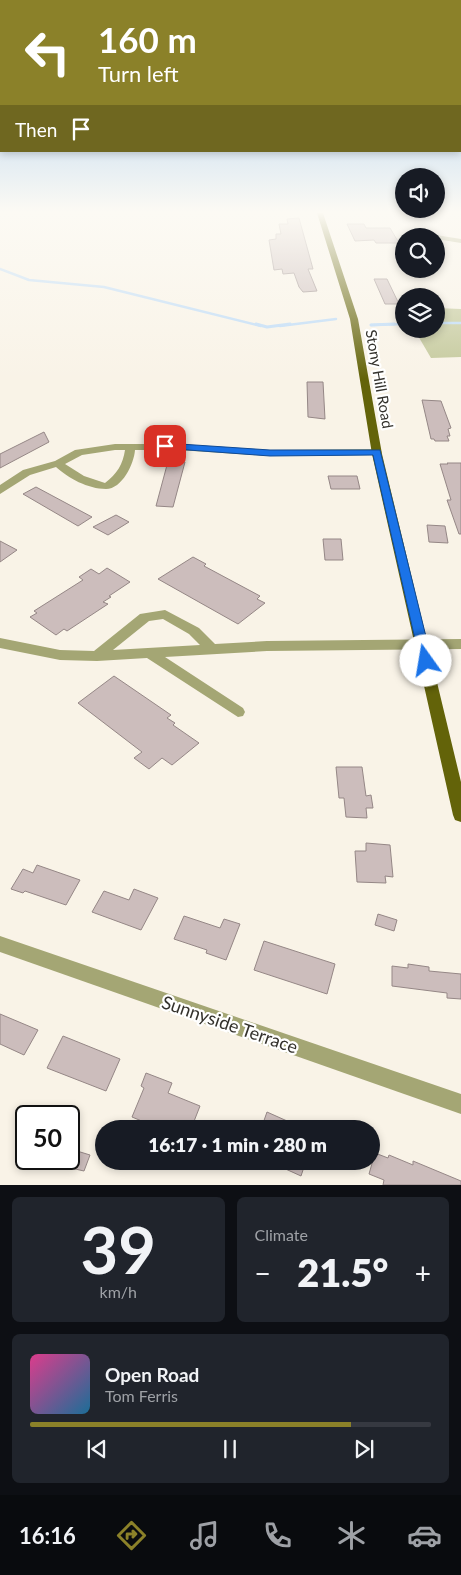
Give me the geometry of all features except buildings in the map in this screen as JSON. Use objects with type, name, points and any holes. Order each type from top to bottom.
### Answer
[{"type":"main road","name":"Stony Hill Road","points":[[338,268],[354,319],[377,452],[461,814]]},
{"type":"street","points":[[0,491],[16,478],[38,468],[58,463],[79,452],[91,449],[178,446],[270,453],[377,452]]},
{"type":"street","points":[[58,463],[66,470],[93,484],[106,486],[122,474],[130,458],[130,447]]},
{"type":"street","points":[[98,656],[145,617],[165,614],[194,631],[212,650]]},
{"type":"street","points":[[0,642],[60,655],[98,656],[267,646],[461,644]]},
{"type":"street","points":[[150,654],[238,712]]},
{"type":"street","name":"Sunnyside Terrace","points":[[0,944],[461,1104]]},
{"type":"green space","points":[[445,308],[461,309],[461,357],[431,358],[419,338],[445,338]]},
{"type":"waterway","points":[[0,269],[29,280],[104,287],[261,326]]},
{"type":"waterway","points":[[280,326],[336,319]]},
{"type":"waterway","points":[[445,323],[461,323]]},
{"type":"waterway","points":[[256,324],[267,327],[290,324]]},
{"type":"waterway","points":[[394,324],[371,325],[395,324]]},
{"type":"route","points":[[165,446],[270,453],[377,452],[426,661]]}]
